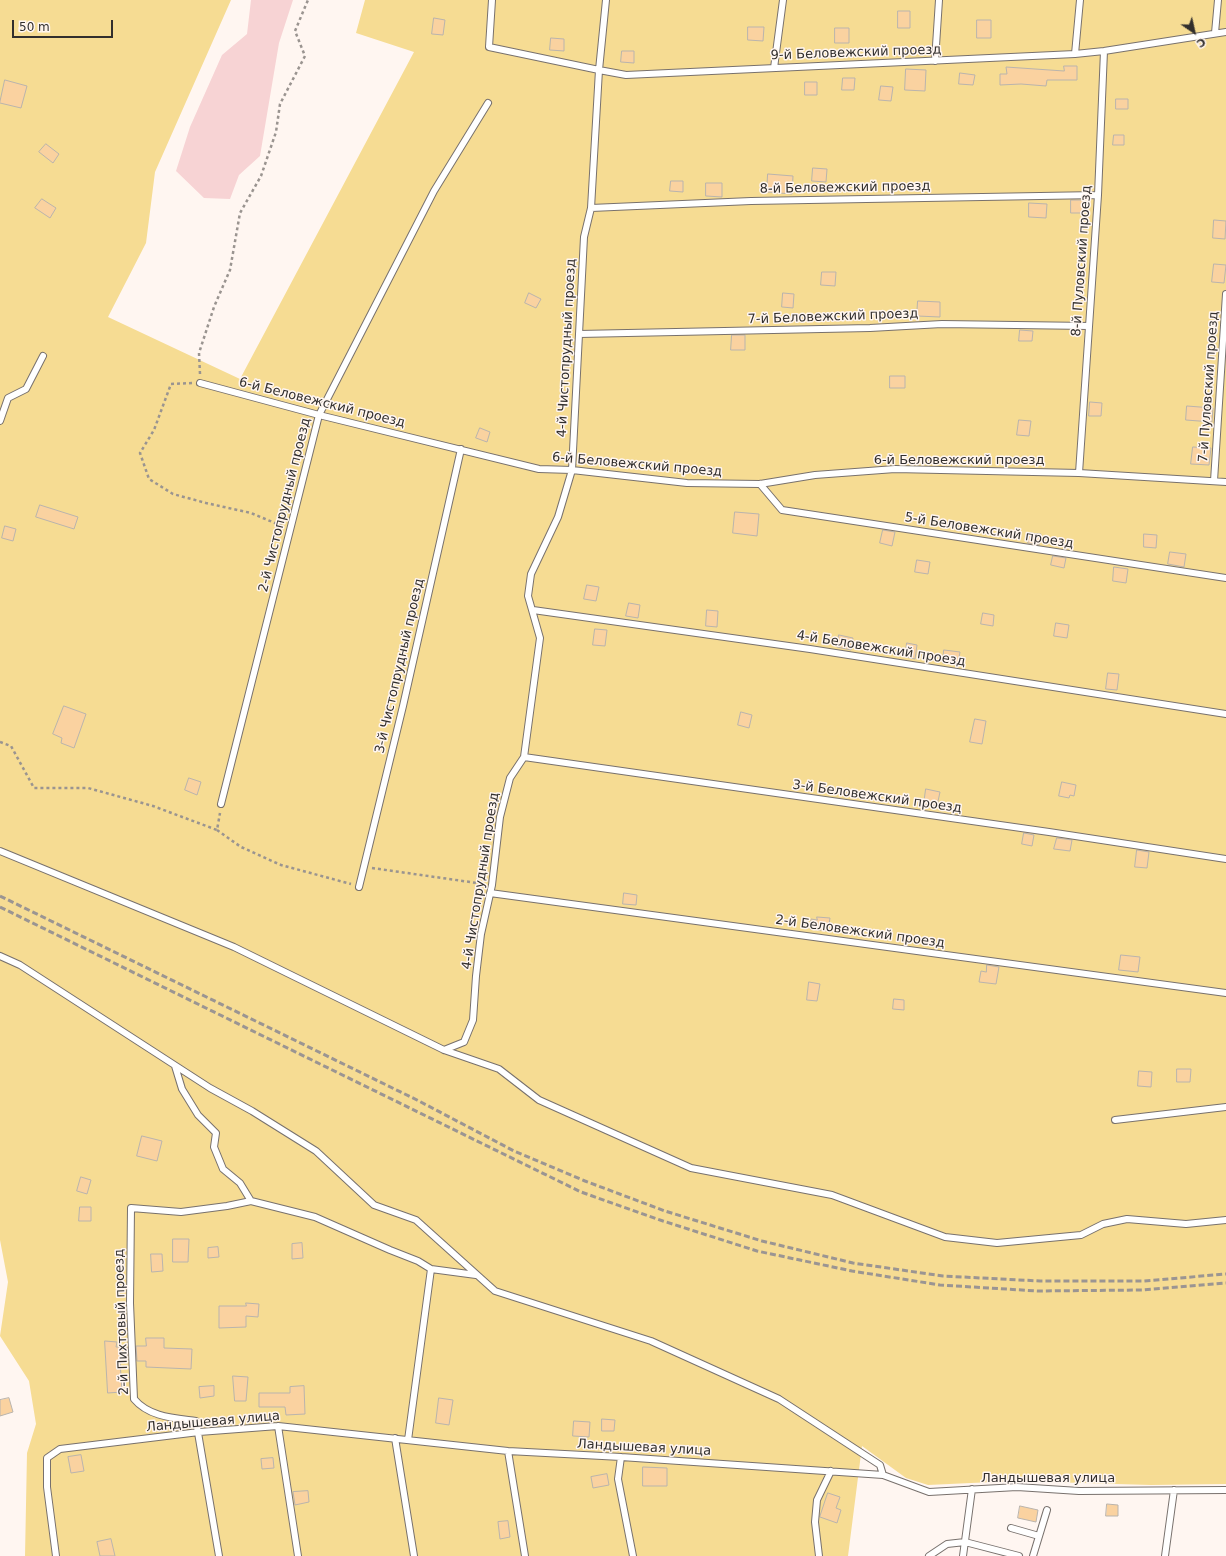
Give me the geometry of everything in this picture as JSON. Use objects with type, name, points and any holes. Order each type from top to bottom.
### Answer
[{"type":"lane","name":"9-й Беловежский проезд","points":[[492,0],[489,47],[626,75],[1104,52],[1226,32]]},
{"type":"lane","name":"4-й Чистопрудный проезд","points":[[444,1050],[464,1042],[473,1020],[481,934],[492,885],[500,817],[510,778],[524,757],[540,638],[528,596],[531,574],[558,517],[572,470],[584,237],[591,208],[599,70],[606,0]]},
{"type":"lane","points":[[774,68],[784,0]]},
{"type":"lane","points":[[935,61],[939,0]]},
{"type":"lane","points":[[1075,54],[1080,0]]},
{"type":"lane","points":[[1215,33],[1218,0]]},
{"type":"lane","name":"8-й Пуловский проезд","points":[[1078,473],[1098,195],[1104,52]]},
{"type":"lane","name":"2-й Чистопрудный проезд","points":[[221,804],[319,415],[434,191],[488,103]]},
{"type":"lane","name":"8-й Беловежский проезд","points":[[591,208],[797,200],[1098,195]]},
{"type":"lane","name":"7-й Пуловский проезд","points":[[1214,482],[1226,294]]},
{"type":"lane","name":"7-й Беловежский проезд","points":[[579,334],[870,328],[942,324],[1089,326]]},
{"type":"lane","points":[[0,421],[8,398],[26,389],[43,356]]},
{"type":"lane","name":"6-й Беловежский проезд","points":[[200,383],[319,415],[539,468],[572,470],[688,483],[760,484],[816,475],[895,469],[1078,473],[1226,482]]},
{"type":"lane","name":"3-й Чистопрудный проезд","points":[[359,887],[403,706],[460,449]]},
{"type":"lane","name":"5-й Беловежский проезд","points":[[760,484],[782,510],[1226,578]]},
{"type":"lane","name":"4-й Беловежский проезд","points":[[533,610],[810,649],[1226,714]]},
{"type":"lane","name":"3-й Беловежский проезд","points":[[524,757],[1049,832],[1226,860]]},
{"type":"lane","points":[[0,851],[234,947],[444,1050],[499,1069],[539,1100],[691,1168],[832,1195],[945,1237],[997,1243],[1081,1235],[1103,1224],[1127,1219],[1186,1224],[1226,1220]]},
{"type":"lane","name":"2-й Беловежский проезд","points":[[490,893],[1226,993]]},
{"type":"lane","points":[[0,956],[20,965],[210,1088],[252,1111],[316,1151],[374,1205],[416,1220],[495,1291],[651,1341],[779,1399],[880,1465],[883,1475]]},
{"type":"lane","points":[[175,1066],[182,1089],[198,1115],[216,1133],[214,1148],[223,1169],[240,1183],[251,1201],[315,1217],[418,1261],[430,1269],[476,1275]]},
{"type":"lane","points":[[1115,1120],[1226,1107]]},
{"type":"lane","name":"2-й Пихтовый проезд","points":[[199,1432],[196,1421],[162,1416],[141,1407],[134,1399],[130,1303],[132,1208],[181,1212],[227,1206],[251,1201]]},
{"type":"lane","points":[[408,1440],[430,1269]]},
{"type":"lane","points":[[278,1426],[298,1556]]},
{"type":"lane","name":"Ландышевая улица","points":[[56,1556],[47,1487],[47,1458],[60,1449],[199,1432],[278,1426],[508,1451],[621,1457],[883,1475],[929,1492],[1017,1487],[1079,1491],[1226,1490]]},
{"type":"lane","points":[[199,1432],[219,1556]]},
{"type":"lane","points":[[395,1438],[414,1556]]},
{"type":"lane","points":[[508,1451],[525,1556]]},
{"type":"lane","points":[[621,1457],[618,1480],[633,1556]]},
{"type":"lane","points":[[819,1556],[815,1522],[817,1500],[831,1471]]},
{"type":"lane","points":[[963,1556],[972,1489]]},
{"type":"lane","points":[[1165,1556],[1174,1490]]},
{"type":"lane","points":[[1033,1556],[1047,1510]]},
{"type":"lane","points":[[1011,1528],[1039,1536]]},
{"type":"lane","points":[[929,1556],[947,1544],[965,1542],[1019,1556]]},
{"type":"path","points":[[290,530],[251,513],[173,494],[149,479],[140,453],[154,430],[171,384],[200,383],[199,353],[214,307],[230,270],[240,213],[261,176],[276,132],[280,104],[305,56],[295,31],[308,0]]},
{"type":"path","points":[[0,742],[11,746],[34,788],[88,788],[153,806],[217,830],[241,847],[281,865],[359,887]]},
{"type":"path","points":[[217,830],[221,804]]},
{"type":"path","points":[[364,867],[492,885]]},
{"type":"shaded area","points":[[0,0],[231,0],[155,172],[146,243],[108,317],[240,379],[414,52],[356,33],[365,0],[1226,0],[1226,1484],[1151,1485],[1014,1481],[928,1485],[906,1478],[862,1446],[848,1556],[25,1556],[27,1453],[36,1424],[29,1381],[0,1336],[8,1282],[0,1240]]},
{"type":"shaded area","points":[[251,0],[293,0],[279,43],[260,156],[239,175],[230,199],[204,198],[176,171],[190,127],[222,55],[247,34]]},
{"type":"building","points":[[898,11],[910,11],[910,28],[898,28]]},
{"type":"building","points":[[434,18],[445,20],[443,35],[432,34]]},
{"type":"building","points":[[977,20],[991,20],[991,38],[977,38]]},
{"type":"building","points":[[748,27],[764,27],[763,41],[748,40]]},
{"type":"building","points":[[835,28],[849,28],[849,43],[835,43]]},
{"type":"building","points":[[551,38],[564,39],[564,51],[550,50]]},
{"type":"building","points":[[622,51],[634,51],[634,63],[621,62]]},
{"type":"building","points":[[1064,66],[1077,66],[1077,80],[1047,80],[1046,86],[1021,84],[1000,85],[1000,74],[1007,74],[1006,67],[1064,71]]},
{"type":"building","points":[[906,69],[926,70],[925,91],[905,90]]},
{"type":"building","points":[[960,73],[975,75],[973,85],[959,84]]},
{"type":"building","points":[[843,78],[855,78],[854,90],[842,90]]},
{"type":"building","points":[[5,80],[27,86],[21,108],[0,103]]},
{"type":"building","points":[[805,82],[817,82],[817,95],[805,95]]},
{"type":"building","points":[[881,86],[893,87],[891,101],[879,100]]},
{"type":"building","points":[[1116,99],[1128,99],[1128,109],[1116,109]]},
{"type":"building","points":[[1114,135],[1124,135],[1124,145],[1113,145]]},
{"type":"building","points":[[46,144],[59,154],[53,163],[39,152]]},
{"type":"building","points":[[813,168],[827,169],[826,182],[812,181]]},
{"type":"building","points":[[768,174],[793,176],[792,194],[767,192]]},
{"type":"building","points":[[671,181],[683,181],[683,192],[670,191]]},
{"type":"building","points":[[706,183],[722,183],[722,197],[706,196]]},
{"type":"building","points":[[42,199],[56,208],[50,218],[35,208]]},
{"type":"building","points":[[1071,200],[1084,200],[1083,213],[1071,213]]},
{"type":"building","points":[[1029,203],[1047,204],[1046,218],[1029,217]]},
{"type":"building","points":[[1214,220],[1226,221],[1225,239],[1213,238]]},
{"type":"building","points":[[1214,264],[1226,265],[1224,283],[1212,282]]},
{"type":"building","points":[[822,272],[836,272],[835,286],[821,285]]},
{"type":"building","points":[[529,293],[541,299],[536,308],[525,303]]},
{"type":"building","points":[[783,293],[794,294],[793,308],[782,307]]},
{"type":"building","points":[[918,301],[940,302],[940,317],[917,316]]},
{"type":"building","points":[[1020,330],[1033,331],[1032,341],[1019,341]]},
{"type":"building","points":[[732,335],[745,335],[745,350],[731,350]]},
{"type":"building","points":[[890,376],[905,376],[905,388],[890,388]]},
{"type":"building","points":[[1090,402],[1102,403],[1101,416],[1089,416]]},
{"type":"building","points":[[1187,406],[1213,408],[1212,422],[1186,420]]},
{"type":"building","points":[[1019,420],[1031,421],[1029,436],[1017,435]]},
{"type":"building","points":[[480,428],[490,432],[487,442],[476,438]]},
{"type":"building","points":[[1193,447],[1211,448],[1209,465],[1191,464]]},
{"type":"building","points":[[40,505],[78,517],[74,529],[36,517]]},
{"type":"building","points":[[735,512],[759,514],[757,536],[733,533]]},
{"type":"building","points":[[5,526],[16,529],[13,541],[2,538]]},
{"type":"building","points":[[883,530],[895,532],[892,546],[880,543]]},
{"type":"building","points":[[1029,533],[1041,534],[1039,545],[1028,543]]},
{"type":"building","points":[[1144,534],[1157,535],[1156,548],[1144,547]]},
{"type":"building","points":[[1170,552],[1186,554],[1184,567],[1168,564]]},
{"type":"building","points":[[1053,556],[1066,558],[1064,568],[1051,565]]},
{"type":"building","points":[[917,560],[930,562],[928,574],[915,572]]},
{"type":"building","points":[[1114,567],[1128,569],[1126,583],[1113,581]]},
{"type":"building","points":[[587,585],[599,587],[596,601],[584,599]]},
{"type":"building","points":[[629,603],[640,605],[638,618],[626,616]]},
{"type":"building","points":[[707,610],[718,611],[717,627],[706,626]]},
{"type":"building","points":[[983,613],[994,615],[993,626],[981,624]]},
{"type":"building","points":[[1056,623],[1069,625],[1067,638],[1054,636]]},
{"type":"building","points":[[595,629],[607,630],[605,646],[593,645]]},
{"type":"building","points":[[839,635],[853,638],[851,650],[837,647]]},
{"type":"building","points":[[907,643],[917,645],[915,659],[905,657]]},
{"type":"building","points":[[944,650],[960,652],[958,664],[943,663]]},
{"type":"building","points":[[1108,673],[1119,674],[1117,690],[1106,689]]},
{"type":"building","points":[[64,706],[86,714],[74,748],[61,743],[62,738],[53,734]]},
{"type":"building","points":[[741,712],[752,715],[749,728],[738,725]]},
{"type":"building","points":[[975,719],[986,721],[982,744],[970,742]]},
{"type":"building","points":[[189,778],[201,782],[197,795],[185,790]]},
{"type":"building","points":[[1062,782],[1076,785],[1074,796],[1070,795],[1069,798],[1059,796]]},
{"type":"building","points":[[926,789],[940,792],[937,806],[924,804]]},
{"type":"building","points":[[1024,833],[1034,835],[1032,846],[1022,844]]},
{"type":"building","points":[[1057,838],[1072,840],[1070,851],[1054,849]]},
{"type":"building","points":[[1137,850],[1149,852],[1147,868],[1135,867]]},
{"type":"building","points":[[624,893],[637,895],[636,905],[623,904]]},
{"type":"building","points":[[817,917],[830,918],[828,931],[810,929],[811,919],[817,920]]},
{"type":"building","points":[[1121,955],[1140,957],[1138,972],[1119,970]]},
{"type":"building","points":[[987,965],[999,967],[996,984],[979,982],[981,971],[986,972]]},
{"type":"building","points":[[809,982],[820,984],[817,1001],[807,1000]]},
{"type":"building","points":[[894,999],[904,1000],[904,1010],[893,1009]]},
{"type":"building","points":[[1177,1069],[1191,1069],[1190,1082],[1177,1082]]},
{"type":"building","points":[[1139,1071],[1152,1072],[1151,1087],[1138,1086]]},
{"type":"building","points":[[142,1136],[162,1141],[157,1161],[137,1156]]},
{"type":"building","points":[[81,1177],[91,1180],[87,1194],[77,1191]]},
{"type":"building","points":[[80,1207],[91,1207],[91,1221],[79,1221]]},
{"type":"building","points":[[173,1239],[189,1239],[188,1262],[173,1262]]},
{"type":"building","points":[[302,1243],[303,1258],[292,1259],[292,1244]]},
{"type":"building","points":[[218,1247],[219,1257],[208,1258],[208,1248]]},
{"type":"building","points":[[151,1254],[162,1254],[163,1271],[152,1272]]},
{"type":"building","points":[[246,1303],[259,1304],[258,1317],[246,1316],[246,1327],[219,1328],[219,1306],[246,1306]]},
{"type":"building","points":[[146,1338],[164,1338],[164,1348],[192,1349],[191,1369],[146,1367],[146,1361],[137,1361],[136,1346],[146,1346]]},
{"type":"building","points":[[105,1341],[117,1342],[116,1347],[127,1347],[128,1361],[120,1361],[122,1392],[108,1393]]},
{"type":"building","points":[[233,1376],[248,1377],[246,1401],[235,1401]]},
{"type":"building","points":[[214,1386],[214,1396],[200,1398],[199,1387]]},
{"type":"building","points":[[304,1386],[305,1414],[286,1415],[285,1407],[259,1407],[259,1393],[290,1393],[290,1387]]},
{"type":"building","points":[[9,1398],[13,1412],[0,1416],[0,1400]]},
{"type":"building","points":[[439,1398],[453,1400],[449,1425],[436,1423]]},
{"type":"building","points":[[602,1419],[615,1420],[614,1431],[602,1431]]},
{"type":"building","points":[[574,1421],[590,1422],[589,1437],[573,1436]]},
{"type":"building","points":[[81,1455],[84,1471],[71,1473],[68,1457]]},
{"type":"building","points":[[273,1458],[274,1468],[262,1469],[261,1459]]},
{"type":"building","points":[[643,1467],[667,1468],[667,1486],[643,1486]]},
{"type":"building","points":[[607,1474],[609,1485],[593,1488],[591,1477]]},
{"type":"building","points":[[308,1491],[309,1502],[295,1505],[293,1492]]},
{"type":"building","points":[[828,1493],[840,1497],[836,1508],[841,1510],[837,1523],[820,1517]]},
{"type":"building","points":[[1107,1504],[1118,1505],[1118,1516],[1106,1516]]},
{"type":"building","points":[[1020,1506],[1038,1510],[1036,1522],[1018,1518]]},
{"type":"building","points":[[508,1521],[510,1537],[500,1539],[498,1522]]},
{"type":"building","points":[[111,1539],[115,1556],[100,1556],[97,1542]]},
{"type":"railway","points":[[0,896],[417,1100],[514,1151],[585,1181],[665,1211],[762,1241],[853,1263],[943,1276],[1040,1281],[1144,1281],[1226,1274]]},
{"type":"railway","points":[[0,907],[581,1192],[663,1221],[757,1251],[852,1271],[940,1285],[1038,1291],[1142,1290],[1226,1283]]}]
